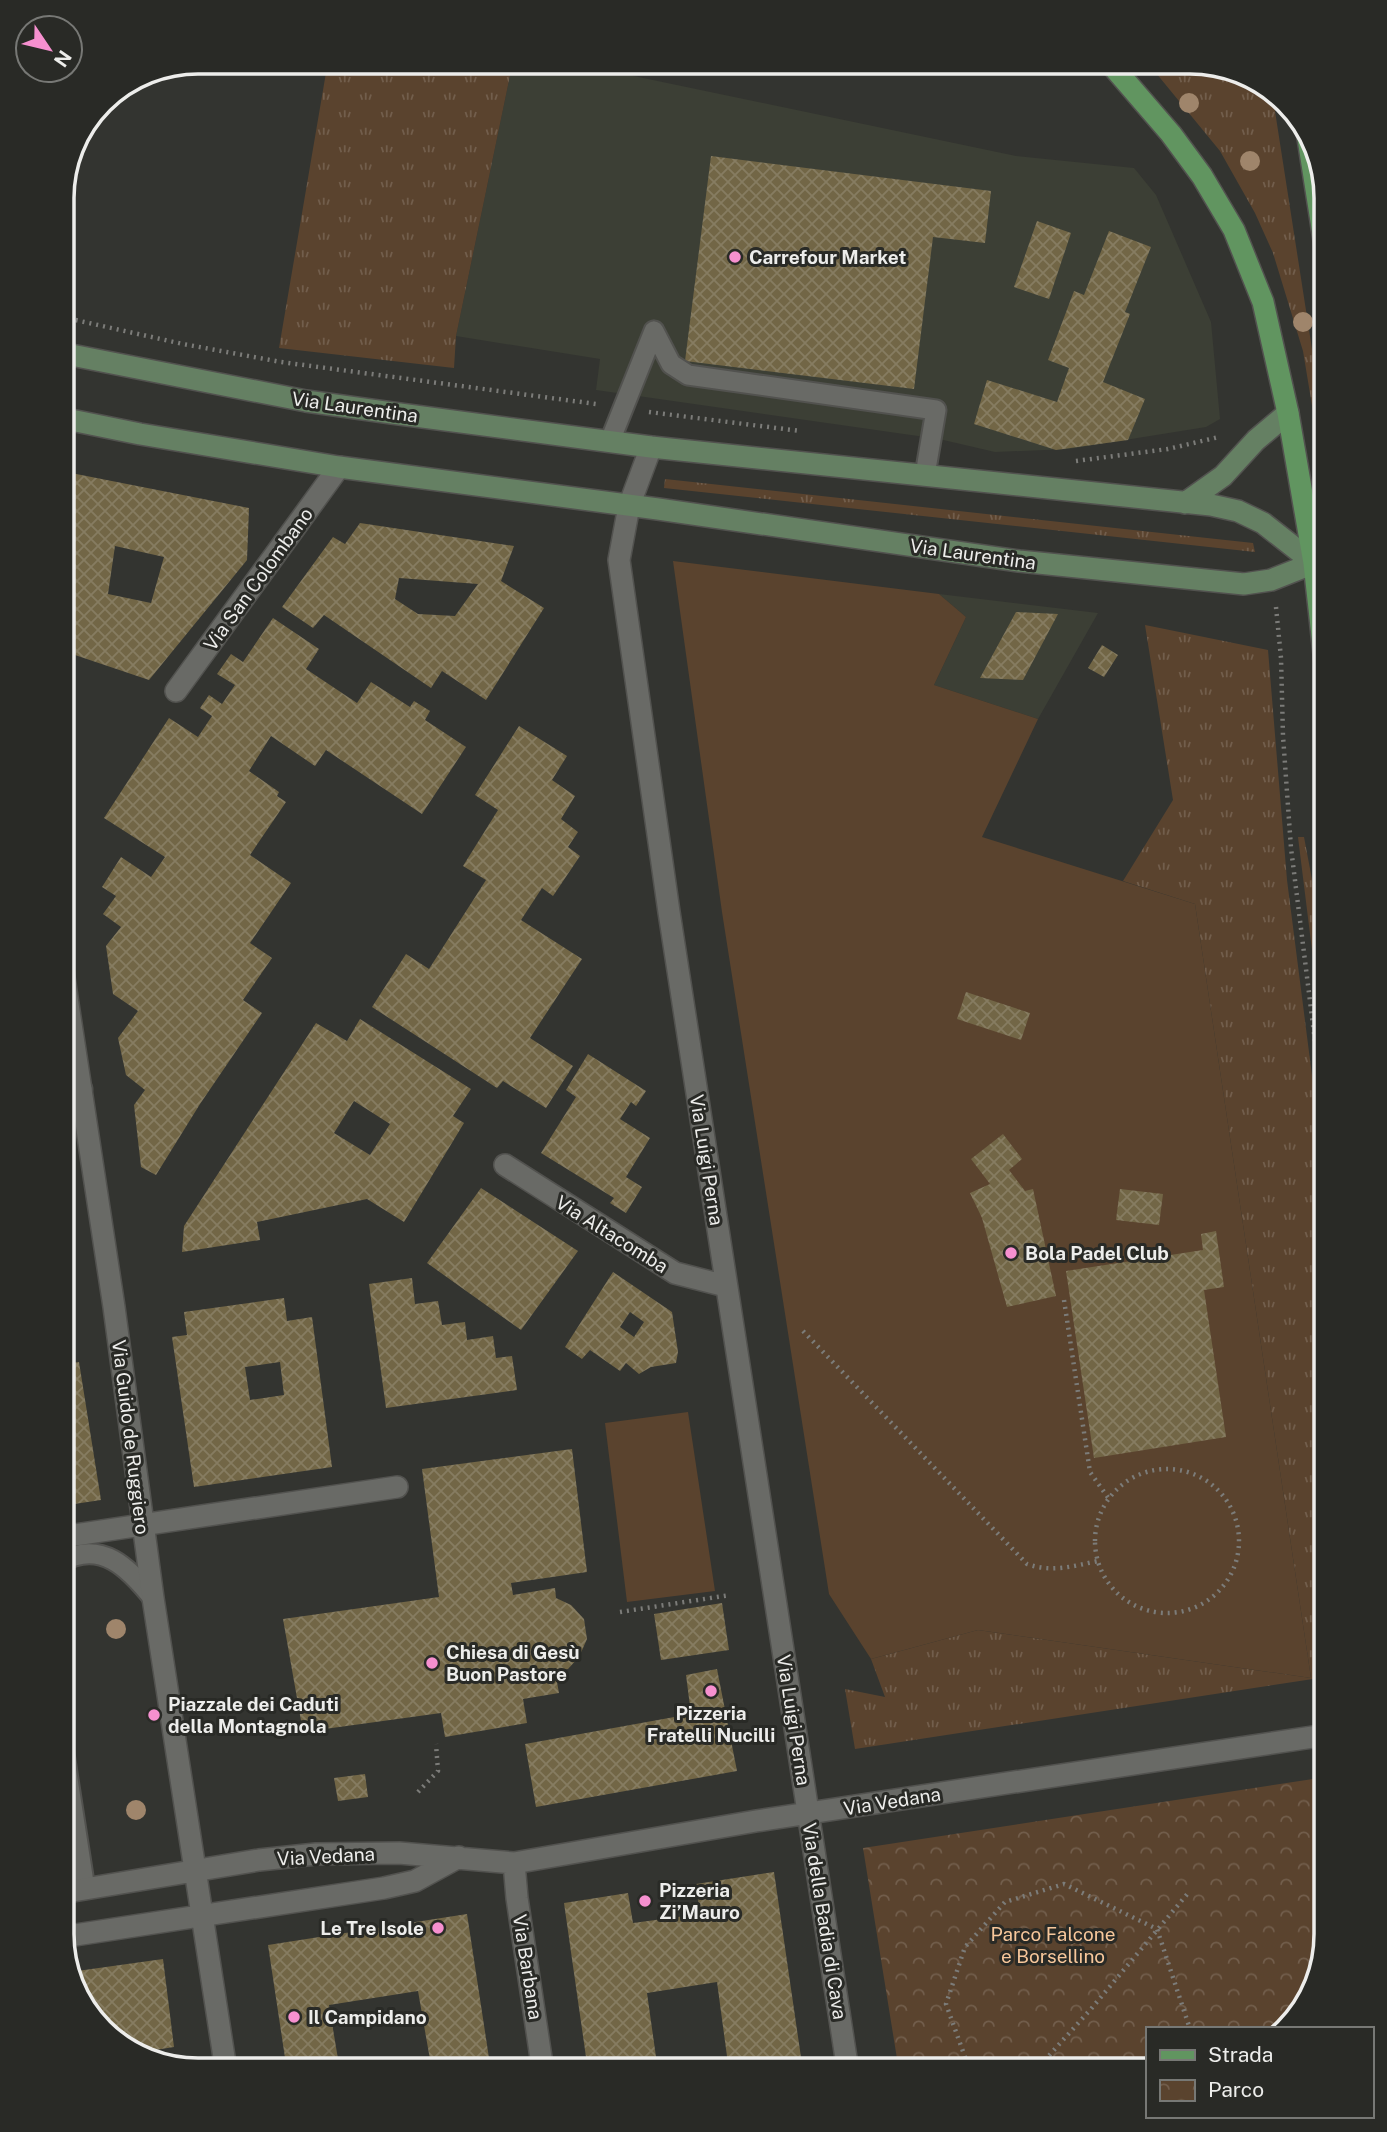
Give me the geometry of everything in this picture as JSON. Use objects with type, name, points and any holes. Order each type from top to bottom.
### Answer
[{"type":"main road","points":[[1119,74],[1171,134],[1202,176],[1234,230],[1263,302],[1314,536]]},
{"type":"main road","name":"Via Laurentina","points":[[74,356],[306,401],[651,447],[1227,508],[1252,516],[1314,560]]},
{"type":"main road","points":[[1185,503],[1223,476],[1256,440],[1288,413]]},
{"type":"main road","name":"Via Laurentina","points":[[74,421],[339,467],[1019,561],[1244,584],[1271,580],[1314,566]]},
{"type":"street","points":[[629,506],[651,447]]},
{"type":"street","name":"Via San Colombano","points":[[176,691],[339,467]]},
{"type":"street","name":"Via Luigi Perna","points":[[629,506],[619,560],[671,925],[809,1813]]},
{"type":"street","name":"Via Guido de Ruggiero","points":[[74,1103],[143,1525],[224,2058]]},
{"type":"street","name":"Via Altacomba","points":[[505,1165],[675,1273],[726,1286]]},
{"type":"street","points":[[74,1534],[397,1487]]},
{"type":"street","name":"Via Vedana","points":[[194,1870],[259,1860],[337,1853],[399,1853],[514,1863],[809,1813],[1314,1737]]},
{"type":"street","name":"Via della Badia di Cava","points":[[809,1813],[846,2058]]},
{"type":"street","name":"Via Vedana","points":[[202,1916],[408,1883],[459,1857]]},
{"type":"street","name":"Via Barbana","points":[[514,1863],[542,2058]]},
{"type":"street","points":[[74,1891],[194,1870]]},
{"type":"street","points":[[74,1935],[202,1916]]},
{"type":"lane","points":[[610,441],[654,331],[671,364],[688,376],[936,410],[925,475]]},
{"type":"lane","points":[[74,1558],[93,1553],[109,1558],[132,1574],[153,1598]]},
{"type":"lane","points":[[74,1818],[85,1889]]},
{"type":"path","points":[[1271,580],[1282,658],[1284,764],[1291,848],[1314,1033]]},
{"type":"path","points":[[1064,1300],[1090,1472],[1109,1499]]},
{"type":"path","points":[[803,1331],[1027,1564],[1055,1570],[1098,1561]]},
{"type":"path","points":[[1175,1469],[1194,1474],[1210,1483],[1224,1496],[1234,1512],[1239,1530],[1240,1549],[1226,1584],[1213,1598],[1178,1613],[1150,1611],[1124,1600],[1111,1587],[1098,1561],[1095,1533],[1100,1515],[1109,1499],[1122,1485],[1147,1472],[1175,1469]]},
{"type":"path","points":[[620,1612],[730,1595]]},
{"type":"path","points":[[418,1792],[438,1771],[436,1744]]},
{"type":"path","points":[[965,2058],[946,2004],[965,1947],[1005,1902],[1064,1884],[1157,1929],[1188,2027]]},
{"type":"path","points":[[1047,2058],[1189,1892]]},
{"type":"shaded area","points":[[510,74],[624,74],[1016,156],[1134,168],[1156,195],[1211,322],[1220,419],[1206,427],[1069,449],[995,452],[939,439],[596,390],[600,359],[456,336]]},
{"type":"shaded area","points":[[939,594],[1098,613],[1038,719],[934,685],[966,617]]},
{"type":"green space","points":[[326,74],[510,74],[456,336],[454,368],[279,348]]},
{"type":"green space","points":[[1157,74],[1198,74],[1229,80],[1258,94],[1274,107],[1314,362],[1314,418],[1303,351],[1273,253],[1255,213],[1220,151]]},
{"type":"green space","points":[[665,479],[1253,543],[1255,552],[664,488]]},
{"type":"green space","name":"Bola Padel Club","points":[[673,561],[939,594],[966,617],[934,685],[1038,719],[982,837],[1195,904],[1311,1678],[978,1630],[871,1659],[829,1594],[722,912]]},
{"type":"green space","points":[[1145,625],[1268,650],[1287,880],[1314,1091],[1314,1679],[855,1749],[845,1689],[885,1697],[871,1659],[978,1630],[1311,1678],[1195,904],[1123,881],[1173,800]]},
{"type":"green space","points":[[1298,837],[1304,837],[1314,890],[1314,966]]},
{"type":"green space","points":[[688,1412],[715,1591],[627,1602],[605,1423]]},
{"type":"green space","name":"Parco Falcone e Borsellino","points":[[1314,1779],[1314,1934],[1309,1967],[1293,2003],[1272,2027],[1146,2027],[1146,2058],[897,2058],[863,1848]]},
{"type":"building","points":[[711,156],[991,191],[985,243],[933,237],[914,389],[685,361]]},
{"type":"building","points":[[1037,221],[1071,233],[1049,299],[1014,287]]},
{"type":"building","points":[[1109,231],[1151,247],[1125,312],[1130,314],[1103,382],[1145,399],[1128,440],[1056,450],[974,424],[987,380],[1057,402],[1069,368],[1048,360],[1074,291],[1084,295]]},
{"type":"building","points":[[74,474],[249,508],[247,560],[149,680],[74,655]],"holes":[[[115,546],[164,557],[151,603],[108,594]]]},
{"type":"building","points":[[360,523],[514,546],[501,581],[544,608],[486,700],[442,671],[431,688],[324,615],[313,628],[282,607],[333,537],[345,544]],"holes":[[[399,578],[478,584],[455,616],[418,614],[395,599]]]},
{"type":"building","points":[[1016,612],[1058,614],[1023,680],[980,678]]},
{"type":"building","points":[[273,618],[319,649],[306,669],[357,703],[371,682],[410,707],[414,701],[430,711],[425,720],[466,747],[422,814],[326,750],[315,766],[271,736],[249,771],[279,792],[277,796],[286,802],[250,855],[291,883],[250,943],[272,958],[243,1000],[262,1013],[156,1175],[141,1167],[134,1105],[145,1090],[126,1075],[118,1038],[138,1011],[113,994],[106,946],[121,927],[103,914],[116,896],[102,887],[121,857],[151,877],[165,857],[104,818],[169,718],[198,737],[212,716],[200,708],[209,695],[222,704],[235,685],[217,674],[231,654],[243,662]]},
{"type":"building","points":[[1102,645],[1118,655],[1104,677],[1088,668]]},
{"type":"building","points":[[519,726],[567,756],[552,780],[575,796],[561,819],[578,832],[568,847],[580,856],[553,896],[542,888],[521,920],[582,959],[530,1038],[573,1066],[546,1108],[503,1081],[497,1088],[372,1007],[406,954],[429,969],[486,880],[463,866],[498,810],[475,795]]},
{"type":"building","points":[[966,992],[1030,1013],[1021,1040],[957,1019]]},
{"type":"building","points":[[360,1019],[471,1089],[453,1116],[464,1123],[404,1222],[367,1199],[257,1222],[260,1240],[182,1252],[184,1226],[316,1023],[347,1041]],"holes":[[[354,1101],[390,1124],[370,1155],[334,1133]]]},
{"type":"building","points":[[588,1054],[646,1091],[636,1106],[631,1102],[620,1119],[650,1138],[626,1177],[642,1187],[626,1213],[610,1203],[614,1198],[541,1153],[576,1097],[566,1090]]},
{"type":"building","points":[[1003,1134],[1022,1159],[1009,1170],[1025,1191],[1033,1189],[1056,1296],[1007,1307],[982,1218],[970,1193],[990,1184],[971,1159]]},
{"type":"building","points":[[481,1188],[578,1251],[521,1330],[427,1263]]},
{"type":"building","points":[[1120,1189],[1163,1194],[1159,1225],[1116,1220]]},
{"type":"building","points":[[1216,1231],[1224,1287],[1204,1290],[1226,1437],[1094,1458],[1066,1271],[1203,1250],[1201,1234]]},
{"type":"building","points":[[613,1272],[672,1312],[678,1352],[676,1363],[651,1367],[639,1374],[626,1363],[620,1371],[590,1350],[582,1359],[565,1347]],"holes":[[[630,1312],[644,1322],[634,1337],[620,1327]]]},
{"type":"building","points":[[412,1278],[415,1304],[438,1301],[442,1325],[465,1322],[467,1340],[493,1336],[496,1358],[512,1356],[517,1390],[386,1408],[369,1284]]},
{"type":"building","points":[[284,1298],[287,1321],[312,1317],[332,1467],[194,1487],[172,1337],[187,1335],[184,1312]],"holes":[[[280,1362],[284,1395],[250,1400],[245,1367]]]},
{"type":"building","points":[[79,1362],[101,1500],[74,1504],[74,1363]]},
{"type":"building","name":"Chiesa di Gesù Buon Pastore","points":[[572,1449],[587,1572],[511,1583],[513,1595],[555,1588],[556,1598],[571,1605],[584,1619],[587,1639],[579,1657],[568,1669],[555,1671],[559,1693],[523,1699],[527,1723],[445,1737],[441,1713],[303,1732],[283,1619],[439,1597],[422,1469]]},
{"type":"building","points":[[722,1603],[729,1650],[661,1660],[654,1614]]},
{"type":"building","points":[[717,1669],[737,1771],[536,1807],[525,1744],[691,1714],[686,1675]]},
{"type":"building","points":[[365,1774],[368,1797],[338,1801],[334,1778]]},
{"type":"building","points":[[774,1872],[801,2058],[727,2058],[717,1982],[647,1993],[656,2058],[586,2058],[564,1903],[628,1893],[633,1923],[700,1914],[696,1884]]},
{"type":"building","points":[[467,1914],[489,2058],[430,2058],[418,1991],[329,2005],[338,2058],[285,2058],[268,1945]]},
{"type":"building","points":[[163,1959],[174,2047],[154,2050],[116,2028],[94,2003],[79,1971]]},
{"type":"place","name":"Carrefour Market","points":[[735,257]]},
{"type":"place","name":"Bola Padel Club","points":[[1011,1253]]},
{"type":"place","name":"Chiesa di Gesù Buon Pastore","points":[[432,1663]]},
{"type":"place","name":"Pizzeria Fratelli Nucilli","points":[[711,1691]]},
{"type":"place","name":"Piazzale dei Caduti della Montagnola","points":[[154,1715]]},
{"type":"place","name":"Pizzeria Zi’Mauro","points":[[645,1901]]},
{"type":"place","name":"Le Tre Isole","points":[[438,1928]]},
{"type":"place","name":"Il Campidano","points":[[294,2017]]}]
